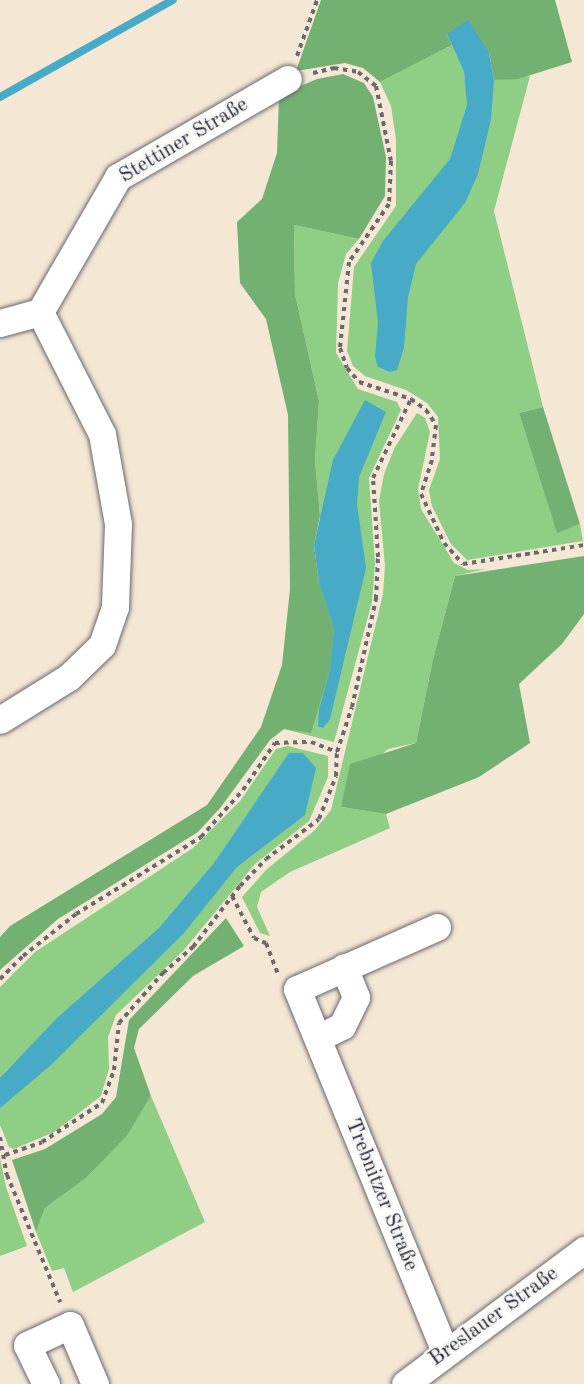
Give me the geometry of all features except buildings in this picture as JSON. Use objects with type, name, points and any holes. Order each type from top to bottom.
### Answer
[{"type":"street","name":"Stettiner Straße","points":[[40,312],[118,177],[288,79]]},
{"type":"street","points":[[0,323],[40,312],[102,434],[118,524],[115,607],[102,645],[69,677],[0,720]]},
{"type":"street","points":[[302,1001],[297,989],[437,927]]},
{"type":"street","points":[[318,1038],[342,1026],[356,997],[344,967]]},
{"type":"street","name":"Trebnitzer Straße","points":[[302,1001],[445,1352]]},
{"type":"street","name":"Breslauer Straße","points":[[405,1384],[584,1250]]},
{"type":"street","points":[[46,1384],[27,1345],[70,1325],[92,1377],[57,1384]]},
{"type":"path","points":[[288,79],[317,0]]},
{"type":"path","points":[[288,79],[334,68],[358,72],[376,86],[391,161],[389,204],[349,262],[340,348],[347,368],[359,382],[411,399],[426,410],[436,425],[432,460],[421,494],[444,543],[463,564],[584,545]]},
{"type":"path","points":[[5,1155],[42,1142],[102,1103],[114,1070],[119,1023],[163,973],[193,947],[232,896],[266,859],[318,819],[336,776],[337,752],[352,707],[376,599],[378,557],[373,516],[374,478],[411,399]]},
{"type":"path","points":[[0,979],[23,956],[76,915],[201,837],[243,790],[275,743],[311,742],[337,752]]},
{"type":"path","points":[[232,896],[254,938],[266,943],[290,1007],[302,1001]]},
{"type":"path","points":[[0,1137],[7,1175],[70,1325]]},
{"type":"green space","points":[[321,0],[555,0],[572,62],[518,79],[494,80],[489,53],[447,34],[452,45],[380,82],[363,68],[345,63],[296,71]]},
{"type":"green space","points":[[452,45],[464,72],[468,105],[494,80],[530,76],[494,211],[543,407],[519,413],[557,532],[580,524],[583,541],[467,560],[451,544],[432,506],[429,490],[440,459],[438,417],[427,403],[406,390],[365,376],[353,366],[347,351],[354,267],[396,206],[396,139],[391,106],[380,82]]},
{"type":"green space","points":[[343,74],[364,83],[373,97],[386,157],[385,196],[359,239],[294,225],[295,294],[319,401],[315,460],[320,516],[314,545],[319,583],[334,628],[330,670],[311,733],[284,729],[270,740],[221,807],[198,832],[58,919],[0,970],[0,937],[10,926],[207,805],[261,727],[282,665],[290,589],[288,415],[266,319],[240,283],[237,222],[262,199],[277,153],[279,95],[317,79]]},
{"type":"green space","points":[[294,225],[359,239],[346,254],[338,283],[336,353],[358,389],[397,402],[401,410],[369,478],[375,564],[372,602],[334,742],[284,729],[319,583],[320,516],[315,460],[319,401],[295,294]]},
{"type":"green space","points":[[543,407],[580,524],[557,533],[519,413]]},
{"type":"green space","points":[[417,413],[425,418],[430,432],[418,489],[421,509],[454,563],[468,570],[486,569],[455,576],[433,659],[416,743],[388,749],[346,787],[341,807],[386,814],[390,828],[290,872],[261,892],[257,907],[270,936],[260,933],[242,897],[267,869],[315,830],[331,810],[383,594],[385,566],[379,501],[384,474],[395,447]]},
{"type":"green space","points":[[584,556],[584,614],[562,644],[519,684],[530,743],[479,777],[386,814],[341,807],[350,764],[416,743],[433,659],[455,576]]},
{"type":"green space","points":[[288,746],[328,756],[328,777],[309,821],[255,864],[183,951],[116,1015],[108,1037],[109,1069],[101,1096],[54,1132],[14,1149],[9,1147],[0,1125],[0,987],[35,952],[193,848],[240,801],[276,749]]},
{"type":"green space","points":[[226,918],[244,946],[193,976],[139,1029],[134,1048],[151,1096],[127,1136],[86,1178],[45,1208],[36,1232],[12,1160],[45,1149],[102,1114],[116,1097],[129,1020]]},
{"type":"green space","points":[[151,1096],[205,1222],[73,1292],[64,1268],[52,1271],[36,1232],[45,1208],[86,1178],[127,1136]]},
{"type":"green space","points":[[0,1158],[6,1187],[27,1246],[0,1256]]},
{"type":"water","points":[[468,20],[489,53],[494,80],[491,119],[478,174],[465,203],[416,264],[408,297],[404,348],[397,370],[390,372],[378,367],[375,357],[378,323],[371,263],[383,241],[450,159],[467,105],[464,72],[447,34]]},
{"type":"water","points":[[365,400],[386,412],[359,477],[357,504],[366,568],[330,719],[323,728],[318,726],[319,709],[330,670],[334,628],[319,583],[314,545],[333,460]]},
{"type":"water","points":[[289,753],[303,753],[316,768],[305,815],[237,867],[183,934],[51,1065],[0,1108],[0,1078],[57,1018],[159,928],[214,863]]},
{"type":"waterway","points":[[0,97],[173,0]]}]
